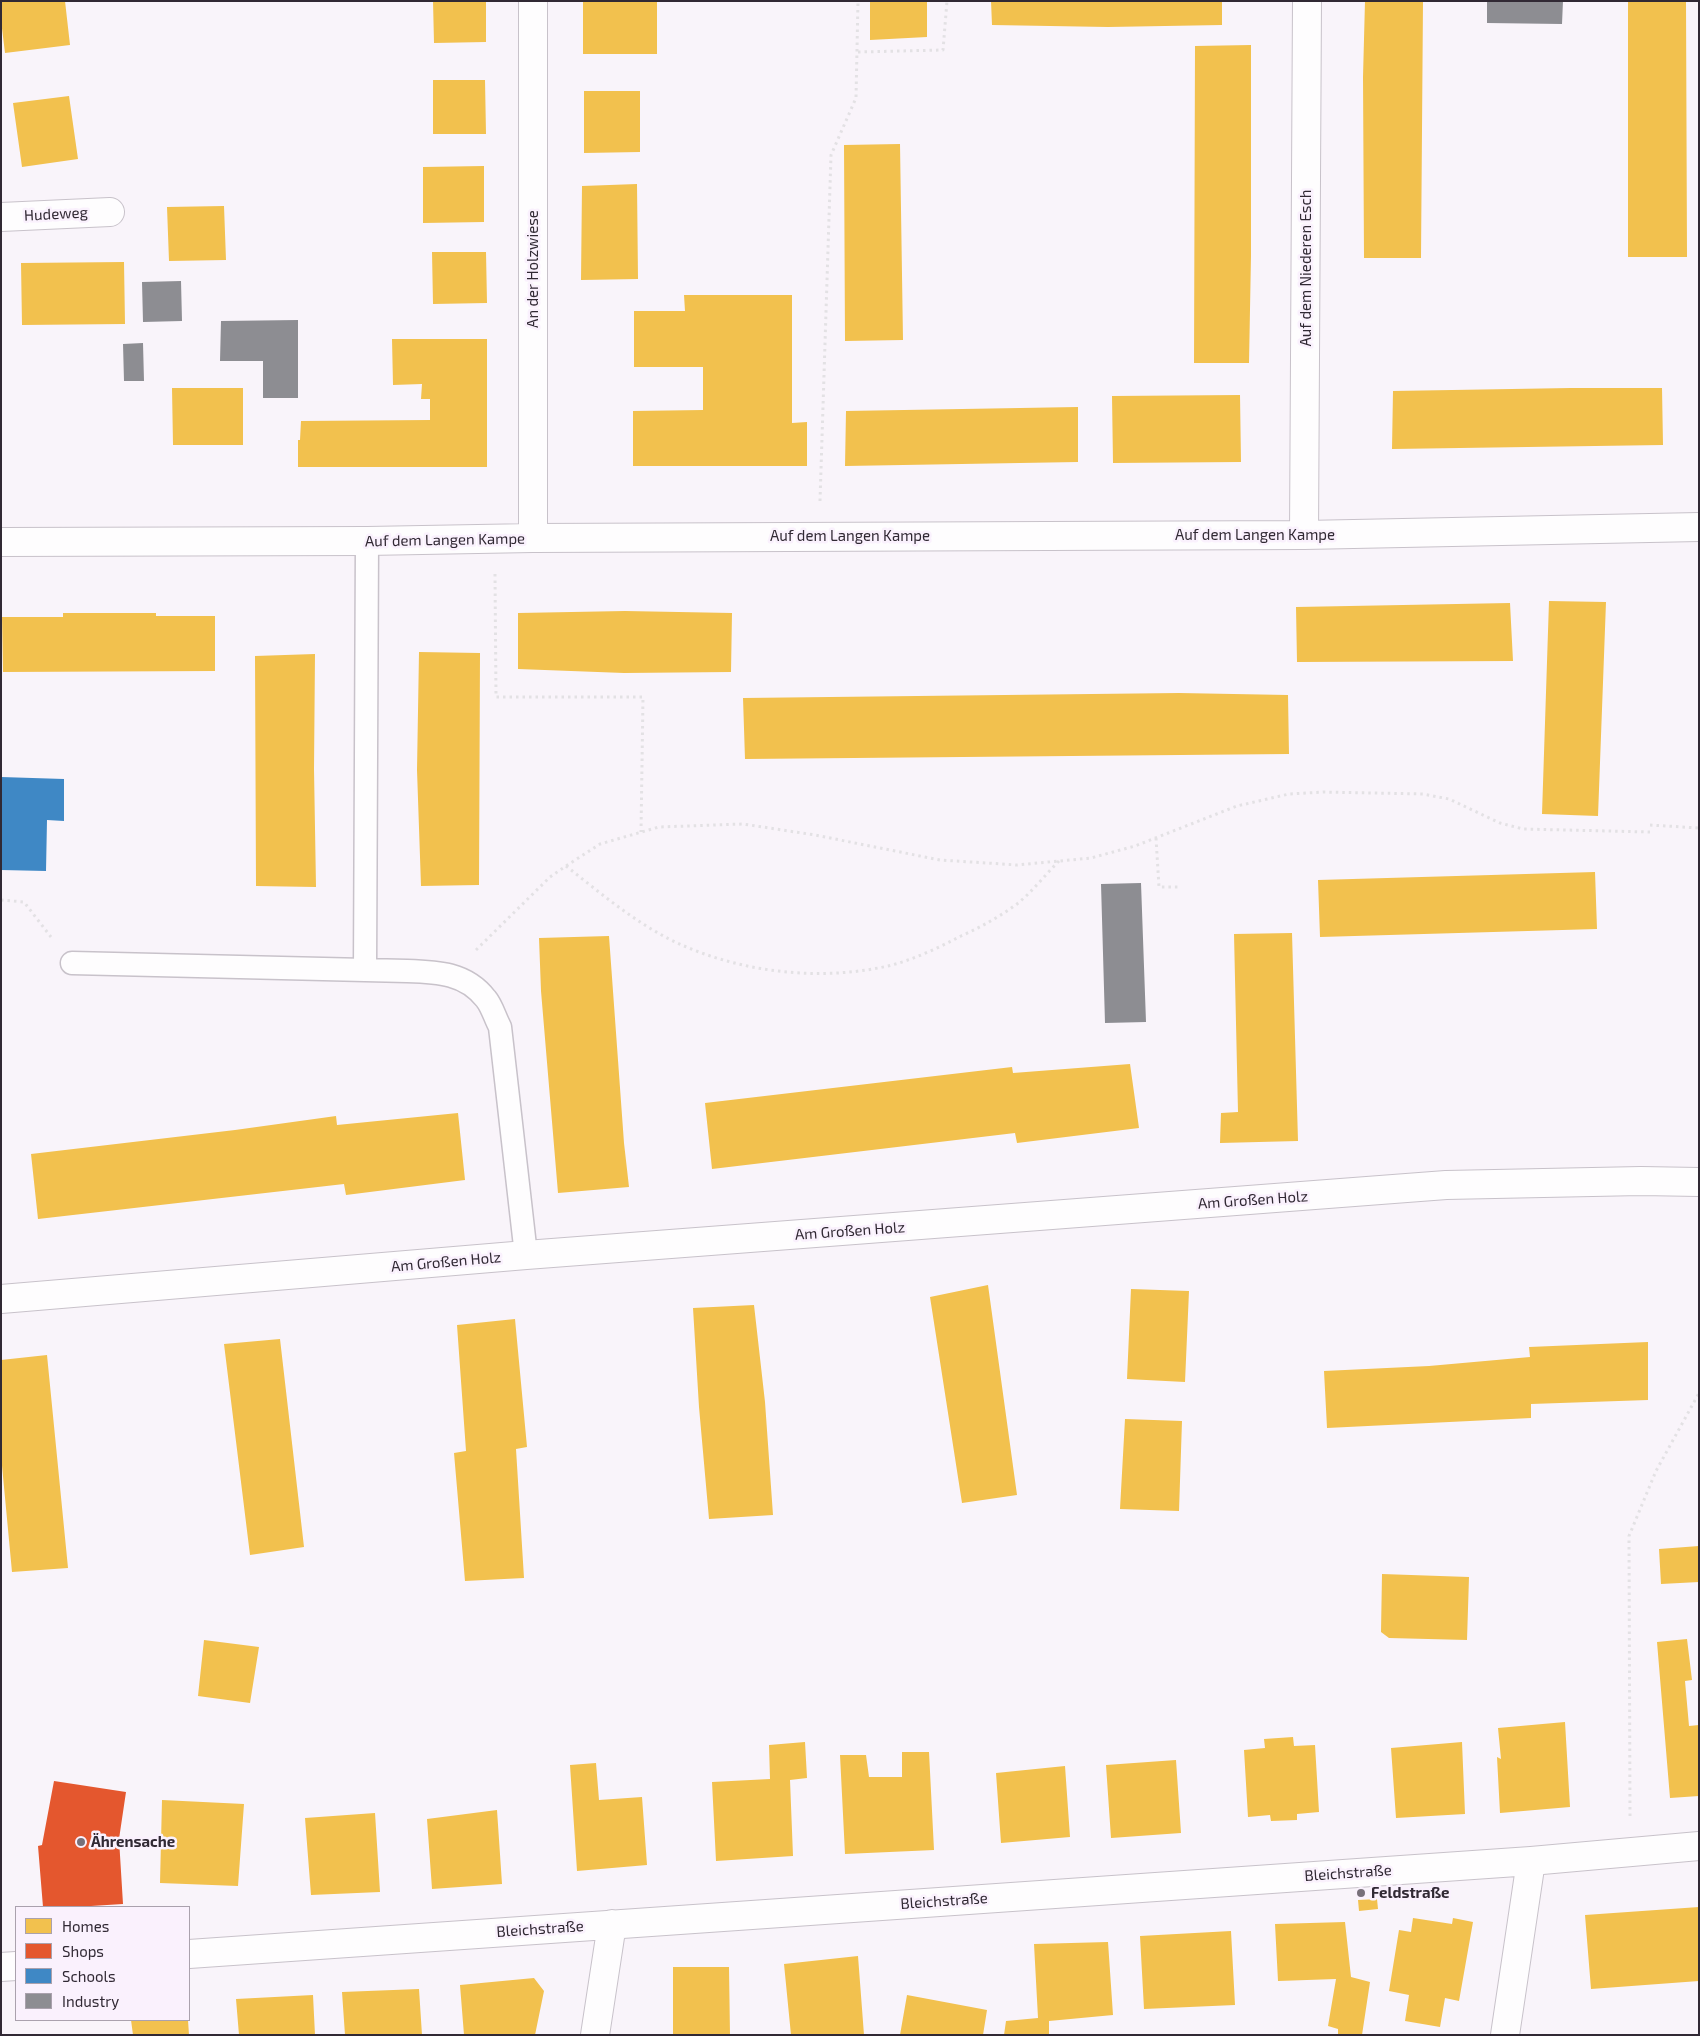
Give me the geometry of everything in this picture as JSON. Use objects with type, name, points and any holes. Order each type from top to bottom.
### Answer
[{"type":"street","name":"An der Holzwiese","points":[[533,1],[533,538]]},
{"type":"street","name":"Auf dem Niederen Esch","points":[[1304,535],[1307,1]]},
{"type":"street","name":"Hudeweg","points":[[1,216],[110,212]]},
{"type":"street","name":"Auf dem Langen Kampe","points":[[1,542],[367,541],[819,536],[1304,535],[1699,527]]},
{"type":"street","name":"Am Großen Holz","points":[[1,1299],[526,1255],[1446,1185],[1641,1181],[1699,1182]]},
{"type":"street","name":"Bleichstraße","points":[[190,1954],[1531,1861],[1699,1846]]},
{"type":"street","points":[[1505,2035],[1531,1861]]},
{"type":"street","points":[[595,2035],[612,1924]]},
{"type":"street","points":[[1,1967],[15,1966]]},
{"type":"lane","points":[[364,970],[367,541]]},
{"type":"lane","points":[[72,963],[439,972],[467,981],[487,999],[500,1027],[526,1255]]},
{"type":"path","points":[[819,536],[831,155],[856,98],[858,1]]},
{"type":"path","points":[[858,52],[942,50],[947,1]]},
{"type":"path","points":[[495,539],[496,697],[642,697],[641,832]]},
{"type":"path","points":[[450,976],[550,878],[566,866],[600,844],[659,827],[743,824],[815,835],[940,860],[1017,865],[1091,858],[1135,846],[1237,806],[1289,794],[1323,792],[1423,794],[1449,799],[1500,823],[1523,829],[1650,832]]},
{"type":"path","points":[[1650,825],[1699,828]]},
{"type":"path","points":[[1156,838],[1159,887],[1178,887]]},
{"type":"path","points":[[566,866],[610,901],[648,927],[683,946],[719,959],[781,972],[836,974],[889,966],[934,950],[985,925],[1018,903],[1060,861]]},
{"type":"path","points":[[1,900],[24,902],[72,963]]},
{"type":"path","points":[[1630,1852],[1629,1536],[1656,1471],[1699,1393]]},
{"type":"building: Homes","points":[[1,1],[65,1],[70,45],[5,53]]},
{"type":"building: Homes","points":[[433,1],[486,1],[486,42],[434,43]]},
{"type":"building: Homes","points":[[583,1],[657,1],[657,54],[583,54]]},
{"type":"building: Homes","points":[[870,1],[927,1],[927,37],[870,40]]},
{"type":"building: Homes","points":[[991,1],[1222,1],[1222,25],[1108,27],[992,25]]},
{"type":"building: Homes","points":[[1365,1],[1423,1],[1421,258],[1364,258],[1363,77]]},
{"type":"building: Homes","points":[[1628,1],[1686,1],[1687,257],[1628,257]]},
{"type":"building: Homes","points":[[1251,45],[1249,363],[1194,363],[1195,46]]},
{"type":"building: Homes","points":[[433,80],[485,80],[486,134],[433,134]]},
{"type":"building: Homes","points":[[584,91],[640,91],[640,152],[584,153]]},
{"type":"building: Homes","points":[[69,96],[78,159],[22,167],[13,103]]},
{"type":"building: Homes","points":[[900,144],[903,340],[845,341],[844,145]]},
{"type":"building: Homes","points":[[484,166],[484,222],[423,223],[423,167]]},
{"type":"building: Homes","points":[[637,184],[638,279],[581,280],[582,186]]},
{"type":"building: Homes","points":[[224,206],[226,260],[169,261],[167,207]]},
{"type":"building: Homes","points":[[432,252],[486,252],[487,303],[433,304]]},
{"type":"building: Homes","points":[[124,262],[125,324],[22,325],[21,263]]},
{"type":"building: Homes","points":[[684,295],[792,295],[792,423],[807,422],[807,466],[633,466],[633,411],[703,410],[703,367],[634,367],[634,311],[685,311]]},
{"type":"building: Homes","points":[[392,339],[487,339],[487,467],[298,467],[298,440],[300,440],[301,421],[430,420],[430,399],[421,399],[422,384],[393,385]]},
{"type":"building: Homes","points":[[172,388],[243,388],[243,445],[173,445]]},
{"type":"building: Homes","points":[[1662,388],[1663,445],[1392,449],[1393,391]]},
{"type":"building: Homes","points":[[1240,395],[1241,462],[1113,463],[1112,396]]},
{"type":"building: Homes","points":[[1078,407],[1078,462],[845,466],[846,411]]},
{"type":"building: Homes","points":[[1549,601],[1606,602],[1598,816],[1542,814]]},
{"type":"building: Homes","points":[[1510,603],[1513,661],[1297,662],[1296,607]]},
{"type":"building: Homes","points":[[625,611],[732,613],[731,672],[624,673],[518,669],[518,613]]},
{"type":"building: Homes","points":[[63,613],[156,613],[156,616],[215,616],[215,671],[3,672],[2,617],[63,617]]},
{"type":"building: Homes","points":[[419,652],[480,653],[479,885],[421,886],[417,770]]},
{"type":"building: Homes","points":[[315,654],[316,887],[256,886],[255,656]]},
{"type":"building: Homes","points":[[1179,693],[1288,695],[1289,754],[745,759],[743,698]]},
{"type":"building: Homes","points":[[1595,872],[1597,929],[1320,937],[1318,880]]},
{"type":"building: Homes","points":[[1292,933],[1298,1141],[1220,1143],[1221,1113],[1238,1112],[1234,934]]},
{"type":"building: Homes","points":[[609,936],[629,1187],[558,1193],[541,991],[539,938]]},
{"type":"building: Homes","points":[[1130,1064],[1139,1128],[1017,1143],[1015,1133],[712,1169],[705,1103],[1012,1067],[1013,1073]]},
{"type":"building: Homes","points":[[458,1113],[465,1180],[346,1195],[344,1184],[38,1219],[31,1154],[336,1116],[337,1125]]},
{"type":"building: Homes","points":[[988,1285],[1017,1495],[962,1503],[930,1297]]},
{"type":"building: Homes","points":[[1131,1289],[1189,1291],[1185,1382],[1127,1379]]},
{"type":"building: Homes","points":[[754,1305],[765,1402],[773,1515],[709,1519],[699,1407],[693,1308]]},
{"type":"building: Homes","points":[[515,1319],[527,1447],[516,1449],[524,1578],[465,1581],[454,1453],[466,1451],[457,1325]]},
{"type":"building: Homes","points":[[280,1339],[304,1547],[250,1555],[224,1344]]},
{"type":"building: Homes","points":[[1648,1342],[1648,1400],[1531,1404],[1531,1418],[1327,1428],[1324,1371],[1429,1366],[1530,1357],[1529,1347]]},
{"type":"building: Homes","points":[[47,1355],[68,1568],[12,1572],[1,1455],[1,1360]]},
{"type":"building: Homes","points":[[1125,1419],[1182,1421],[1179,1511],[1120,1509]]},
{"type":"building: Homes","points":[[1699,1546],[1699,1582],[1661,1584],[1659,1549]]},
{"type":"building: Homes","points":[[1382,1574],[1469,1577],[1467,1640],[1389,1638],[1381,1632]]},
{"type":"building: Homes","points":[[1687,1639],[1692,1680],[1685,1681],[1689,1726],[1699,1725],[1699,1796],[1670,1798],[1657,1642]]},
{"type":"building: Homes","points":[[204,1640],[259,1647],[250,1703],[198,1696]]},
{"type":"building: Homes","points":[[1565,1722],[1570,1807],[1500,1813],[1497,1757],[1501,1759],[1498,1728]]},
{"type":"building: Homes","points":[[1293,1737],[1294,1746],[1315,1745],[1319,1812],[1297,1814],[1297,1820],[1271,1821],[1270,1815],[1248,1817],[1244,1750],[1265,1748],[1264,1739]]},
{"type":"building: Homes","points":[[805,1742],[807,1778],[790,1780],[793,1856],[716,1861],[712,1782],[770,1779],[769,1745]]},
{"type":"building: Homes","points":[[1462,1742],[1465,1814],[1396,1818],[1391,1748]]},
{"type":"building: Homes","points":[[902,1752],[929,1752],[934,1850],[845,1854],[840,1755],[866,1755],[869,1777],[902,1777]]},
{"type":"building: Homes","points":[[1176,1760],[1181,1833],[1111,1838],[1106,1765]]},
{"type":"building: Homes","points":[[596,1763],[599,1800],[642,1797],[647,1865],[577,1871],[570,1765]]},
{"type":"building: Homes","points":[[1065,1766],[1070,1837],[1001,1843],[996,1773]]},
{"type":"building: Homes","points":[[162,1800],[244,1804],[238,1886],[160,1883]]},
{"type":"building: Homes","points":[[497,1810],[502,1884],[432,1889],[427,1819]]},
{"type":"building: Homes","points":[[375,1813],[380,1892],[311,1895],[305,1818]]},
{"type":"building: Homes","points":[[1377,1899],[1378,1909],[1359,1911],[1358,1900]]},
{"type":"building: Homes","points":[[1699,1907],[1699,1981],[1591,1989],[1585,1915]]},
{"type":"building: Homes","points":[[1413,1918],[1452,1924],[1453,1918],[1473,1922],[1459,2001],[1445,1998],[1440,2027],[1405,2021],[1409,1995],[1389,1991],[1399,1930],[1411,1932]]},
{"type":"building: Homes","points":[[1345,1922],[1351,1977],[1370,1982],[1362,2035],[1338,2035],[1338,2029],[1328,2026],[1336,1979],[1278,1981],[1275,1924]]},
{"type":"building: Homes","points":[[1231,1931],[1235,2005],[1144,2009],[1140,1936]]},
{"type":"building: Homes","points":[[1108,1942],[1113,2015],[1049,2021],[1049,2035],[1004,2035],[1006,2021],[1038,2018],[1034,1944]]},
{"type":"building: Homes","points":[[858,1956],[864,2035],[791,2035],[784,1964]]},
{"type":"building: Homes","points":[[673,1967],[729,1967],[730,2035],[673,2035]]},
{"type":"building: Homes","points":[[534,1978],[544,1991],[535,2035],[464,2035],[460,1985]]},
{"type":"building: Homes","points":[[419,1989],[422,2035],[345,2035],[342,1992]]},
{"type":"building: Homes","points":[[313,1995],[315,2035],[239,2035],[236,1999]]},
{"type":"building: Homes","points":[[907,1995],[987,2010],[983,2035],[900,2035]]},
{"type":"building: Homes","points":[[131,2021],[188,2021],[189,2035],[133,2035]]},
{"type":"building: Shops","name":"Ährensache","points":[[54,1781],[126,1792],[119,1839],[123,1904],[43,1906],[38,1846],[42,1845]]},
{"type":"building: Schools","points":[[1,777],[64,779],[64,821],[47,820],[46,871],[1,870]]},
{"type":"building: Industry","points":[[1487,1],[1563,1],[1562,24],[1487,23]]},
{"type":"building: Industry","points":[[181,281],[182,321],[143,322],[142,282]]},
{"type":"building: Industry","points":[[298,320],[298,398],[263,398],[263,361],[220,361],[221,321]]},
{"type":"building: Industry","points":[[143,343],[144,381],[124,381],[123,344]]},
{"type":"building: Industry","points":[[1141,883],[1146,1022],[1105,1023],[1101,884]]},
{"type":"place","name":"Ährensache","points":[[81,1842]]},
{"type":"place","name":"Feldstraße","points":[[1361,1893]]}]
